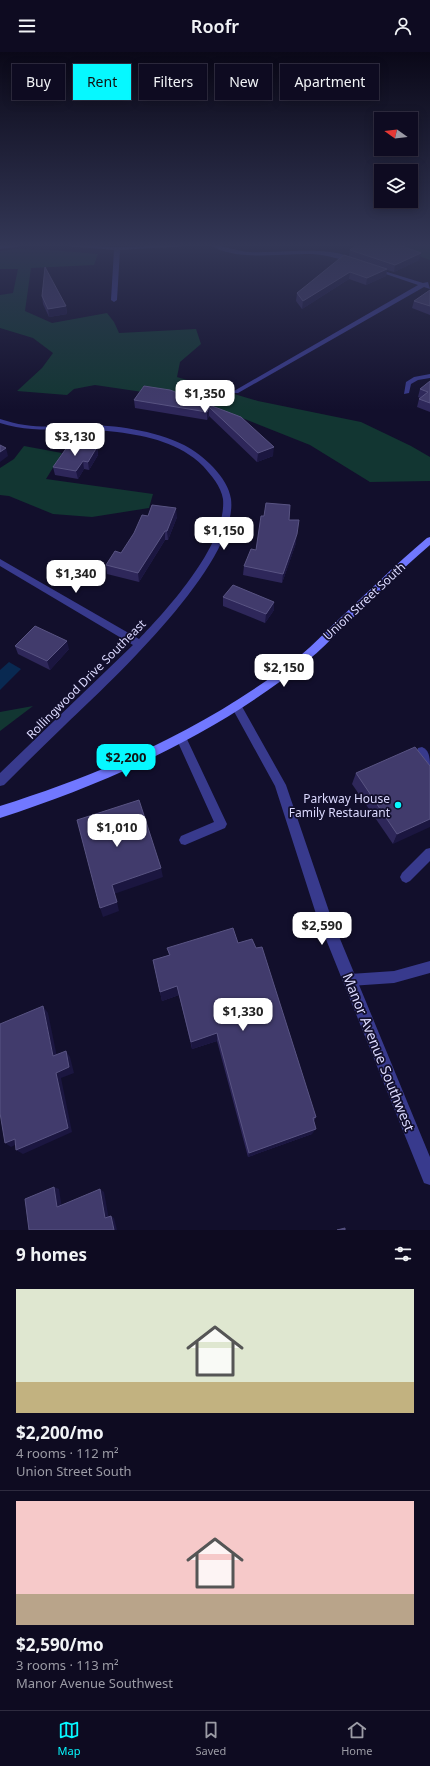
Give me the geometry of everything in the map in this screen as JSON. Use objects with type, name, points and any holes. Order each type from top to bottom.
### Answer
[{"type":"main road","name":"Union Street South","points":[[0,812],[108,774],[181,738],[258,693],[305,658],[430,540]]},
{"type":"street","points":[[236,392],[400,300]]},
{"type":"street","name":"Rollingwood Drive Southeast","points":[[0,421],[27,429],[96,428],[155,437],[183,447],[208,466],[224,488],[227,500],[226,518],[210,556],[195,580],[141,645],[0,781]]},
{"type":"street","points":[[0,562],[141,645]]},
{"type":"street","name":"Manor Avenue Southwest","points":[[236,706],[280,785],[324,917],[430,1177]]},
{"type":"lane","points":[[406,393],[408,383],[416,378],[430,376]]},
{"type":"lane","points":[[181,738],[221,824],[185,840]]},
{"type":"lane","points":[[422,751],[430,764]]},
{"type":"lane","points":[[406,876],[430,853]]},
{"type":"lane","points":[[350,980],[394,977],[430,967]]},
{"type":"green space","points":[[0,300],[27,300],[25,311],[52,323],[107,313],[114,322],[119,333],[196,329],[201,344],[180,362],[177,377],[258,401],[361,422],[411,446],[430,457],[430,481],[370,482],[310,445],[197,400],[95,385],[74,389],[67,395],[17,391],[42,368],[53,353],[33,338],[0,328]]},
{"type":"green space","points":[[24,446],[62,453],[46,479],[153,494],[149,508],[92,517],[53,514],[9,496],[0,495],[0,468],[14,459]]},
{"type":"green space","points":[[33,706],[0,731],[0,712]]},
{"type":"water","points":[[9,662],[21,669],[0,690],[0,670]]},
{"type":"building","points":[[44,300],[63,300],[66,306],[48,309]]},
{"type":"building","points":[[430,300],[430,306],[414,301]]},
{"type":"building","points":[[430,381],[430,403],[419,399],[428,392],[420,389]]},
{"type":"building","points":[[144,386],[170,390],[241,417],[274,447],[258,453],[209,407],[207,412],[134,400]]},
{"type":"building","points":[[70,443],[97,447],[88,462],[83,461],[76,471],[53,467]]},
{"type":"building","points":[[0,445],[6,448],[0,452]]},
{"type":"building","points":[[266,503],[290,505],[289,520],[299,520],[297,534],[283,574],[244,566],[251,549],[256,550],[261,516],[264,516]]},
{"type":"building","points":[[152,505],[176,508],[167,531],[165,531],[138,573],[106,565],[115,551],[121,553],[134,533],[142,515],[148,516]]},
{"type":"building","points":[[233,585],[274,602],[266,614],[223,597]]},
{"type":"building","points":[[35,626],[67,641],[47,661],[15,646]]},
{"type":"building","name":"Parkway House Family Restaurant","points":[[415,747],[430,766],[430,819],[397,834],[356,773]]},
{"type":"building","points":[[139,800],[161,868],[112,885],[117,902],[100,908],[77,820]]},
{"type":"building","points":[[233,928],[238,943],[252,939],[256,948],[262,947],[316,1117],[313,1118],[316,1129],[249,1153],[217,1033],[191,1042],[177,986],[160,992],[153,960],[170,955],[167,948]]},
{"type":"building","points":[[43,1006],[53,1056],[66,1051],[69,1067],[56,1073],[68,1128],[16,1150],[15,1139],[5,1143],[0,1113],[0,1024]]},
{"type":"building","points":[[54,1187],[57,1207],[100,1189],[105,1218],[111,1216],[114,1230],[29,1230],[25,1199]]},
{"type":"place","name":"Parkway House Family Restaurant","points":[[398,805]]}]
